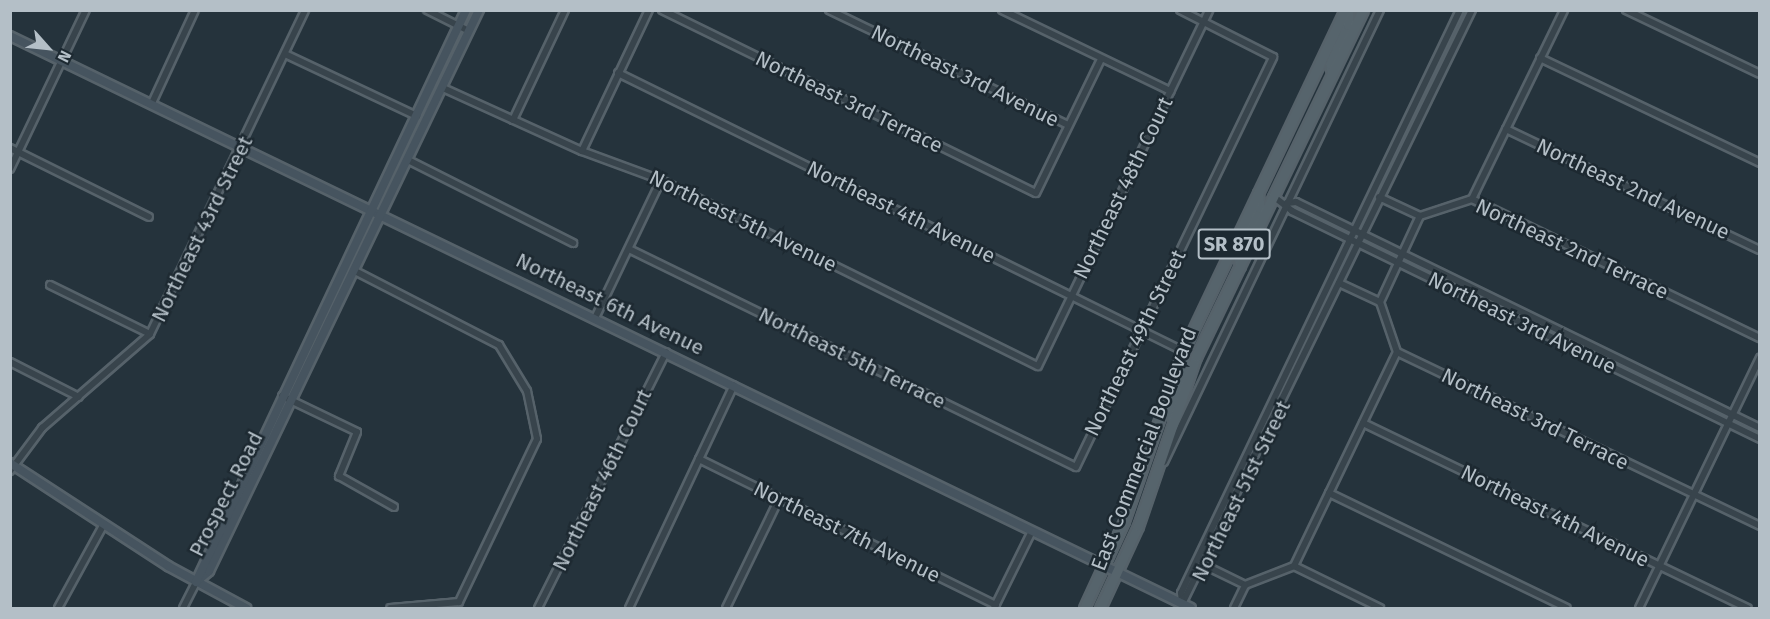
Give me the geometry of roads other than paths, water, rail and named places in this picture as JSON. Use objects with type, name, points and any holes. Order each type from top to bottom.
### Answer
[{"type":"main road","name":"Prospect Road","points":[[196,582],[201,562],[373,208],[466,10]]},
{"type":"main road","name":"Prospect Road","points":[[196,582],[209,571],[383,213],[478,10]]},
{"type":"main road","points":[[1332,74],[1330,64],[1348,25],[1347,10]]},
{"type":"main road","name":"East Commercial Boulevard","points":[[1084,609],[1105,566],[1183,351],[1347,10]]},
{"type":"main road","name":"East Commercial Boulevard","points":[[1100,609],[1152,487],[1173,419],[1200,350],[1362,11]]},
{"type":"main road","name":"Northeast 6th Avenue","points":[[10,36],[373,208],[1191,609]]},
{"type":"main road","points":[[1273,196],[1271,182],[1296,129],[1294,118]]},
{"type":"main road","points":[[1240,266],[1238,255],[1260,208],[1258,193]]},
{"type":"main road","points":[[1200,350],[1195,340],[1215,296],[1215,284]]},
{"type":"main road","points":[[1173,419],[1169,409],[1184,369],[1183,351]]},
{"type":"main road","points":[[12,466],[196,582],[246,609]]},
{"type":"street","points":[[10,169],[86,10]]},
{"type":"street","points":[[152,103],[195,10]]},
{"type":"street","name":"Northeast 43rd Street","points":[[12,466],[42,428],[150,334],[243,147],[304,10]]},
{"type":"street","points":[[427,10],[469,31]]},
{"type":"street","points":[[513,120],[565,10]]},
{"type":"street","points":[[582,151],[649,10]]},
{"type":"street","name":"Northeast 3rd Terrace","points":[[662,10],[1036,193],[1068,125]]},
{"type":"street","name":"Northeast 3rd Avenue","points":[[829,10],[1068,125]]},
{"type":"street","points":[[1002,10],[1170,91]]},
{"type":"street","points":[[1180,10],[1204,22]]},
{"type":"street","name":"Northeast 48th Court","points":[[1038,366],[1209,10]]},
{"type":"street","points":[[1152,487],[1380,10]]},
{"type":"street","name":"Northeast 51st Street","points":[[1182,604],[1197,561],[1460,10]]},
{"type":"street","name":"Northeast 51st Street","points":[[1182,604],[1205,565],[1472,10]]},
{"type":"street","points":[[1472,199],[1564,10]]},
{"type":"street","points":[[1626,10],[1760,75]]},
{"type":"street","points":[[1362,11],[1375,20]]},
{"type":"street","name":"Northeast 49th Street","points":[[1076,467],[1273,57],[1204,22]]},
{"type":"street","points":[[285,54],[417,116]]},
{"type":"street","points":[[1438,57],[1448,62]]},
{"type":"street","points":[[1068,125],[1101,58]]},
{"type":"street","points":[[1540,58],[1760,163]]},
{"type":"street","name":"Northeast 4th Avenue","points":[[618,73],[1183,351]]},
{"type":"street","name":"Northeast 5th Avenue","points":[[443,87],[582,151],[661,180],[1038,366]]},
{"type":"street","name":"Northeast 2nd Avenue","points":[[1506,129],[1760,250]]},
{"type":"street","points":[[10,148],[149,218]]},
{"type":"street","points":[[408,160],[573,243]]},
{"type":"street","points":[[595,318],[661,180]]},
{"type":"street","points":[[1234,609],[1245,585],[1294,566],[1397,352],[1380,302],[1420,216],[1373,194]]},
{"type":"street","name":"Northeast 3rd Avenue","points":[[1273,196],[1287,203],[1292,211],[1760,439]]},
{"type":"street","name":"Northeast 2nd Terrace","points":[[1420,216],[1472,199],[1760,338]]},
{"type":"street","name":"Northeast 3rd Avenue","points":[[1287,203],[1296,202],[1760,428]]},
{"type":"street","name":"Northeast 5th Terrace","points":[[629,249],[1076,467]]},
{"type":"street","points":[[355,271],[499,345],[527,391],[537,439],[459,602],[390,609]]},
{"type":"street","points":[[1333,280],[1380,302]]},
{"type":"street","points":[[50,285],[150,334]]},
{"type":"street","points":[[1561,342],[1565,333]]},
{"type":"street","points":[[1200,350],[1213,358]]},
{"type":"street","name":"Northeast 46th Court","points":[[538,609],[666,352]]},
{"type":"street","name":"Northeast 3rd Terrace","points":[[1397,352],[1760,526]]},
{"type":"street","points":[[1639,609],[1760,358]]},
{"type":"street","points":[[10,362],[78,397]]},
{"type":"street","points":[[629,609],[734,385]]},
{"type":"street","points":[[1679,400],[1683,391]]},
{"type":"street","points":[[1276,395],[1285,400]]},
{"type":"street","points":[[282,396],[357,432],[339,476],[394,507]]},
{"type":"street","name":"Northeast 4th Avenue","points":[[1363,423],[1748,609]]},
{"type":"street","name":"Northeast 7th Avenue","points":[[699,459],[995,607]]},
{"type":"street","points":[[1329,493],[1566,609]]},
{"type":"street","points":[[726,609],[779,499]]},
{"type":"street","points":[[58,609],[104,524]]},
{"type":"street","points":[[995,607],[1032,531]]},
{"type":"street","points":[[1197,561],[1245,585]]},
{"type":"street","points":[[1294,566],[1380,609]]},
{"type":"street","points":[[183,609],[196,582]]}]
